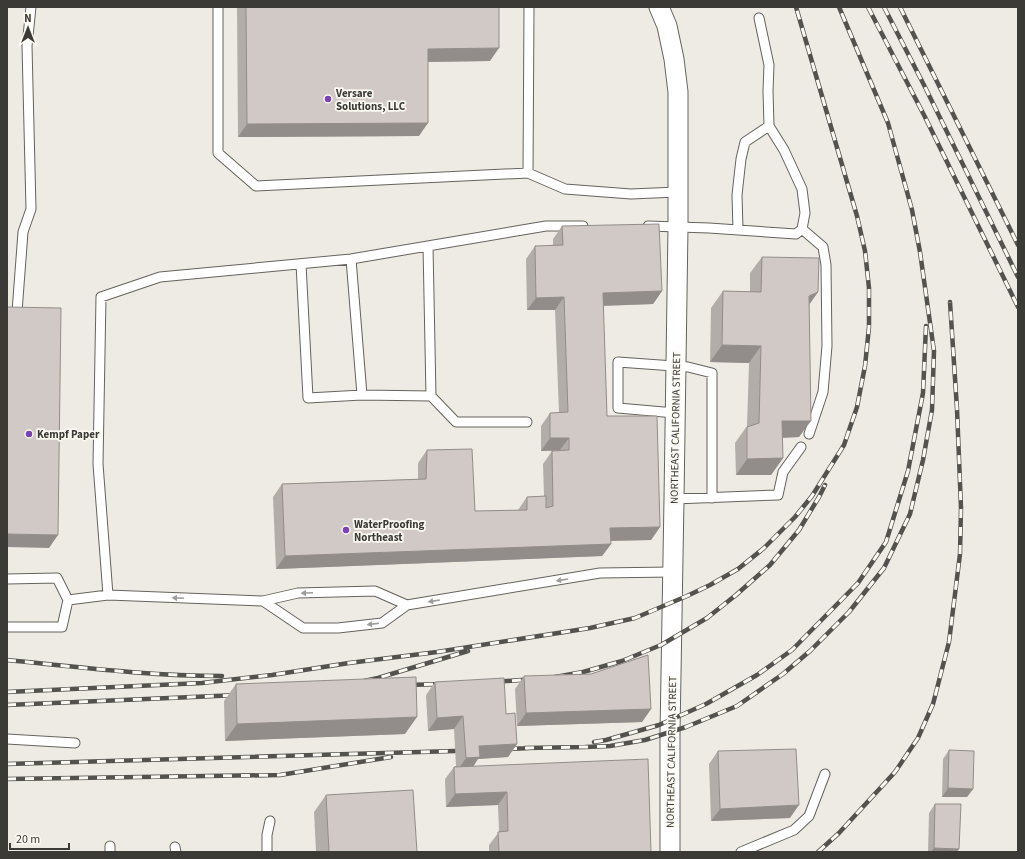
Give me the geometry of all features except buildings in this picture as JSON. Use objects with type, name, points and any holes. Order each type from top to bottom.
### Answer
[{"type":"street","name":"NORTHEAST CALIFORNIA STREET","points":[[660,7],[667,26],[674,59],[678,92],[678,227],[672,572],[670,852]]},
{"type":"lane","points":[[17,312],[23,232],[31,209],[27,46],[31,7]]},
{"type":"lane","points":[[218,7],[218,153],[256,186],[528,173],[564,189],[631,194],[678,192]]},
{"type":"lane","points":[[528,173],[529,7]]},
{"type":"lane","points":[[640,226],[796,234],[802,229],[805,213],[802,189],[784,150],[768,126],[769,65],[759,18]]},
{"type":"lane","points":[[738,230],[737,195],[741,158],[745,142],[768,126]]},
{"type":"lane","points":[[108,595],[98,464],[101,297],[160,277],[351,259],[546,226],[593,226]]},
{"type":"lane","points":[[802,229],[823,247],[826,266],[827,346],[823,392],[809,434]]},
{"type":"lane","points":[[428,246],[431,396],[456,422],[527,422]]},
{"type":"lane","points":[[351,259],[362,395]]},
{"type":"lane","points":[[301,264],[308,398],[362,395],[431,396]]},
{"type":"lane","points":[[675,413],[618,408],[618,362],[676,366],[712,373],[712,498]]},
{"type":"lane","points":[[674,499],[778,495],[783,472],[801,447]]},
{"type":"lane","points":[[263,601],[303,628],[338,628],[382,623],[407,605],[600,574],[672,572]]},
{"type":"lane","points":[[7,579],[56,578],[68,600],[62,627],[7,627]]},
{"type":"lane","points":[[68,600],[108,595],[263,601],[298,593],[375,590],[407,605]]},
{"type":"lane","points":[[7,739],[75,743]]},
{"type":"lane","points":[[741,852],[794,830],[810,816],[825,774]]},
{"type":"lane","points":[[267,852],[267,835],[270,821]]},
{"type":"railway","points":[[7,692],[202,683],[272,675],[349,663],[437,652],[590,628],[635,618],[687,596],[738,569],[764,548],[795,517],[812,496],[844,445],[857,407],[865,366],[869,327],[869,288],[865,251],[857,216],[796,7]]},
{"type":"railway","points":[[525,748],[610,746],[645,740],[686,727],[737,706],[783,674],[810,651],[849,612],[884,568],[910,514],[923,460],[932,410],[934,351],[920,252],[912,210],[888,123],[839,7]]},
{"type":"railway","points":[[868,7],[925,117],[1018,307]]},
{"type":"railway","points":[[884,7],[1018,277]]},
{"type":"railway","points":[[900,7],[1018,245]]},
{"type":"railway","points":[[818,852],[839,833],[895,772],[918,738],[933,704],[949,642],[960,554],[961,508],[957,409],[950,302]]},
{"type":"railway","points":[[594,742],[659,725],[706,704],[757,675],[792,650],[858,583],[886,542],[908,471],[923,393],[926,326]]},
{"type":"railway","points":[[555,677],[583,672],[622,661],[661,645],[707,618],[770,565],[799,530],[825,485]]},
{"type":"railway","points":[[364,681],[468,651]]},
{"type":"railway","points":[[7,660],[141,673],[222,676]]},
{"type":"railway","points":[[494,682],[534,679]]},
{"type":"railway","points":[[406,685],[444,684]]},
{"type":"railway","points":[[7,705],[239,695]]},
{"type":"railway","points":[[508,749],[531,748]]},
{"type":"railway","points":[[7,764],[455,751]]},
{"type":"railway","points":[[7,779],[280,775],[391,757]]},
{"type":"place","name":"Versare Solutions, LLC","points":[[328,99]]},
{"type":"place","name":"Kempf Paper","points":[[29,434]]},
{"type":"place","name":"WaterProofing Northeast","points":[[346,530]]}]
